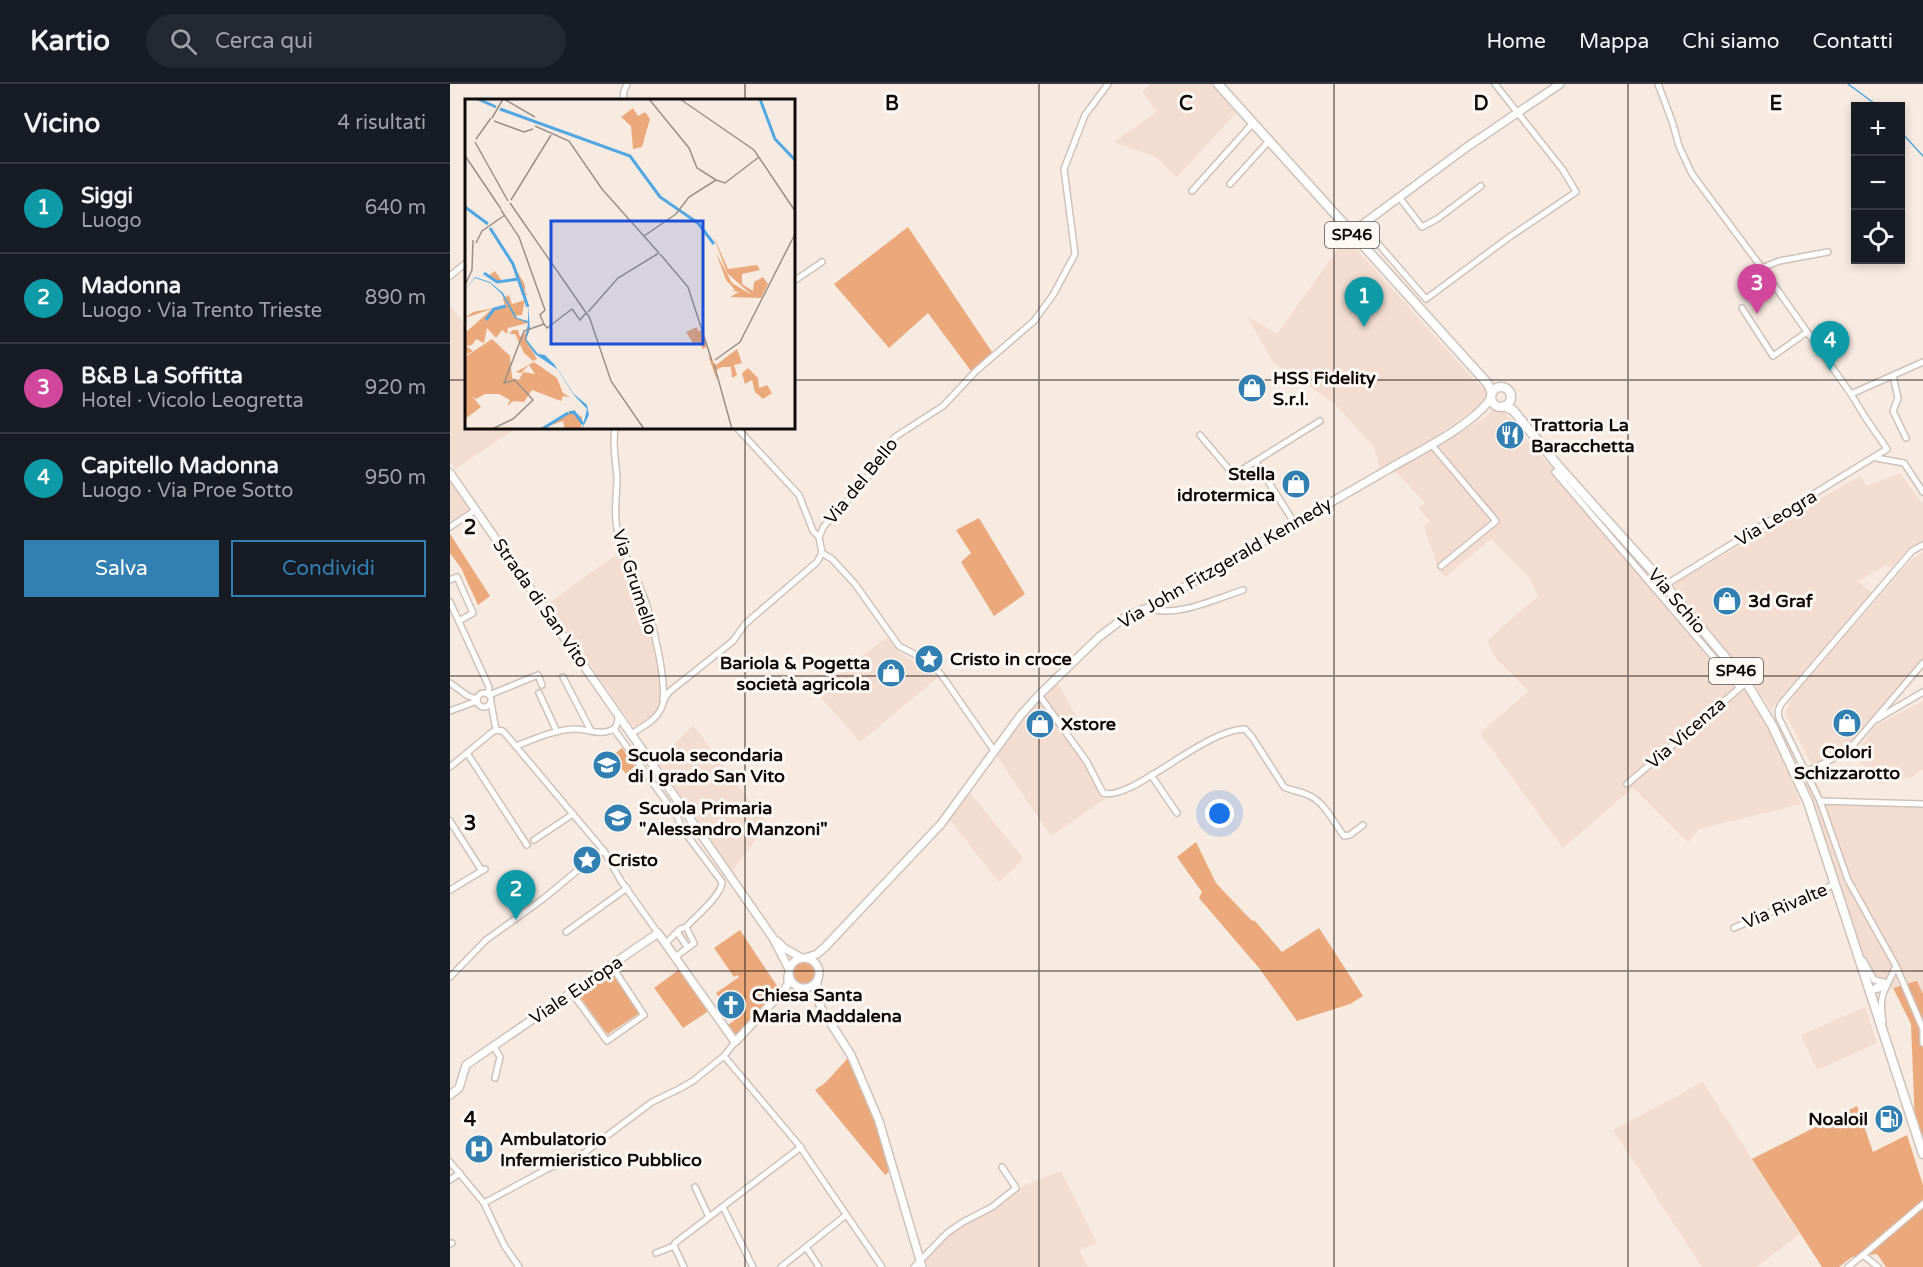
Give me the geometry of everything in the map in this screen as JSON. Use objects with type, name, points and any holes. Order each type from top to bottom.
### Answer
[{"type":"main road","name":"SP46","points":[[1218,84],[1497,396]]},
{"type":"main road","points":[[1351,233],[1560,84]]},
{"type":"main road","name":"Via John Fitzgerald Kennedy","points":[[804,958],[817,954],[825,947],[941,824],[1020,716],[1100,637],[1128,615],[1148,608],[1431,444],[1470,420],[1497,396]]},
{"type":"main road","name":"Via Schio","points":[[1497,396],[1513,410],[1560,468],[1665,585],[1772,725],[1808,802],[1923,1154]]},
{"type":"main road","name":"Strada di San Vito","points":[[450,473],[773,938]]},
{"type":"main road","points":[[658,933],[735,1042],[788,984],[789,973],[794,962],[804,958]]},
{"type":"main road","name":"Viale Europa","points":[[450,1095],[459,1088],[466,1065],[658,933]]},
{"type":"main road","points":[[773,938],[784,948],[813,961],[818,967],[817,996],[821,1008]]},
{"type":"main road","points":[[773,938],[794,985],[809,994],[821,1008],[851,1055],[868,1091],[888,1150],[919,1265]]},
{"type":"main road","name":"Via John Fitzgerald Kennedy","points":[[818,967],[825,947]]},
{"type":"main road","points":[[776,998],[800,988],[810,988],[817,981]]},
{"type":"street","points":[[623,99],[627,84]]},
{"type":"street","name":"Via del Bello","points":[[822,553],[819,537],[824,526],[864,483],[883,450],[895,438],[943,406],[976,371],[1034,321],[1053,295],[1075,254],[1064,169],[1085,115],[1108,84]]},
{"type":"street","points":[[1362,225],[1426,299],[1508,237],[1576,192],[1563,170],[1495,84]]},
{"type":"street","points":[[1658,84],[1679,146],[1692,174],[1851,394],[1923,362]]},
{"type":"street","points":[[1192,191],[1253,123]]},
{"type":"street","points":[[1230,184],[1269,141]]},
{"type":"street","points":[[1399,197],[1422,227],[1437,219],[1481,186]]},
{"type":"street","points":[[1762,268],[1779,261],[1828,252]]},
{"type":"street","points":[[795,280],[822,262]]},
{"type":"street","points":[[450,276],[465,264]]},
{"type":"street","points":[[1742,308],[1773,356],[1807,332]]},
{"type":"street","points":[[1893,376],[1899,398],[1893,411],[1906,438]]},
{"type":"street","name":"Via Leogra","points":[[1665,585],[1876,458],[1887,449],[1851,394]]},
{"type":"street","points":[[1200,435],[1235,474],[1320,420]]},
{"type":"street","name":"Via Grumello","points":[[615,429],[616,526],[625,555],[646,603],[663,678],[663,700]]},
{"type":"street","points":[[738,429],[799,495],[813,531],[819,537]]},
{"type":"street","points":[[1431,444],[1496,521],[1441,566]]},
{"type":"street","points":[[1876,458],[1904,463],[1923,492]]},
{"type":"street","points":[[1256,462],[1295,524]]},
{"type":"street","name":"Via Schio","points":[[1554,472],[1743,685]]},
{"type":"street","points":[[450,527],[476,510]]},
{"type":"street","points":[[1923,545],[1912,551],[1781,704],[1778,711],[1779,718],[1820,801],[1848,880],[1896,966],[1923,1029],[1923,1043]]},
{"type":"street","points":[[631,734],[654,718],[669,692],[733,641],[746,624],[809,570],[822,553],[832,559],[855,584],[899,646],[933,664],[995,752]]},
{"type":"street","points":[[450,580],[457,577],[474,613],[459,621]]},
{"type":"street","points":[[1148,608],[1154,610],[1186,609],[1243,590]]},
{"type":"street","points":[[450,602],[490,691],[487,694]]},
{"type":"street","points":[[1806,772],[1848,751],[1923,663]]},
{"type":"street","points":[[450,711],[478,702],[487,694],[538,675],[543,684]]},
{"type":"street","points":[[562,677],[591,731]]},
{"type":"street","points":[[450,683],[486,708],[491,703]]},
{"type":"street","name":"Via Vicenza","points":[[1627,784],[1743,685]]},
{"type":"street","points":[[1873,722],[1923,692]]},
{"type":"street","points":[[539,693],[557,732]]},
{"type":"street","points":[[487,694],[496,730]]},
{"type":"street","points":[[1039,695],[1087,762],[1103,793],[1114,794],[1127,789],[1173,760],[1226,732],[1245,729],[1284,787],[1310,795],[1318,801],[1344,836],[1350,835],[1363,825]]},
{"type":"street","points":[[478,702],[494,721]]},
{"type":"street","points":[[516,746],[557,732],[574,729],[602,733],[611,731],[616,727],[618,716]]},
{"type":"street","points":[[614,729],[722,882],[722,887],[717,894],[686,927],[680,929],[666,944]]},
{"type":"street","points":[[450,767],[490,733],[496,730],[507,734],[604,851],[658,933]]},
{"type":"street","points":[[467,753],[527,845]]},
{"type":"street","points":[[1151,775],[1177,813]]},
{"type":"street","points":[[1820,801],[1923,804]]},
{"type":"street","points":[[534,840],[573,814]]},
{"type":"street","points":[[450,821],[484,870],[450,890]]},
{"type":"street","points":[[450,977],[486,940],[604,851]]},
{"type":"street","name":"Via Rivalte","points":[[1734,928],[1835,884]]},
{"type":"street","points":[[566,932],[627,888]]},
{"type":"street","points":[[675,957],[694,943],[686,927]]},
{"type":"street","points":[[678,933],[689,947]]},
{"type":"street","name":"Via Schio","points":[[1856,948],[1874,980],[1885,984]]},
{"type":"street","points":[[572,993],[607,1041],[644,1015],[611,965]]},
{"type":"street","name":"Via Schio","points":[[1887,1047],[1880,1006],[1885,984],[1896,966]]},
{"type":"street","points":[[1870,991],[1885,984]]},
{"type":"street","points":[[484,1203],[547,1169],[584,1153],[643,1107],[693,1081],[724,1056],[735,1042]]},
{"type":"street","points":[[494,1047],[500,1057],[495,1078]]},
{"type":"street","points":[[724,1056],[801,1147],[882,1267]]},
{"type":"street","points":[[656,1253],[674,1246],[801,1147]]},
{"type":"street","points":[[450,1162],[484,1203],[504,1245],[519,1267]]},
{"type":"street","points":[[919,1265],[947,1233],[992,1207],[1016,1188],[1002,1167]]},
{"type":"street","points":[[450,1180],[460,1173]]},
{"type":"street","points":[[695,1187],[709,1217]]},
{"type":"street","points":[[1848,1267],[1923,1204]]},
{"type":"street","points":[[723,1207],[753,1267]]},
{"type":"street","points":[[781,1267],[846,1215]]},
{"type":"street","points":[[674,1246],[684,1267]]},
{"type":"street","points":[[806,1247],[819,1267]]},
{"type":"street","points":[[1863,1255],[1878,1267]]},
{"type":"shaded area","points":[[1151,84],[1211,84],[1236,113],[1177,177],[1156,157],[1114,142],[1157,112],[1142,91]]},
{"type":"shaded area","points":[[908,227],[992,352],[971,371],[928,313],[889,348],[834,284]]},
{"type":"shaded area","points":[[1346,238],[1474,380],[1493,397],[1433,438],[1380,469],[1374,447],[1334,403],[1273,362],[1247,316],[1277,334]]},
{"type":"shaded area","points":[[450,305],[465,325],[465,360],[462,362],[465,366],[465,429],[510,429],[512,431],[455,469],[450,461]]},
{"type":"shaded area","points":[[1498,403],[1528,441],[1694,628],[1745,690],[1778,745],[1801,804],[1699,829],[1688,842],[1633,788],[1563,848],[1480,733],[1529,691],[1497,660],[1487,641],[1538,596],[1529,577],[1491,539],[1445,577],[1438,568],[1424,527],[1430,521],[1419,509],[1425,502],[1394,470],[1485,418]]},
{"type":"shaded area","points":[[1900,473],[1923,504],[1923,540],[1908,549],[1891,568],[1886,565],[1858,581],[1872,593],[1771,710],[1731,655],[1670,586],[1860,476],[1867,486]]},
{"type":"shaded area","points":[[450,478],[471,508],[450,522]]},
{"type":"shaded area","points":[[979,518],[1025,594],[994,616],[961,562],[971,553],[956,530]]},
{"type":"shaded area","points":[[450,534],[490,596],[478,605],[461,568],[450,553]]},
{"type":"shaded area","points":[[621,551],[642,597],[661,679],[662,697],[659,707],[655,714],[639,726],[633,726],[548,604]]},
{"type":"shaded area","points":[[1923,552],[1923,659],[1850,745],[1832,758],[1812,765],[1785,713],[1794,694],[1911,560]]},
{"type":"shaded area","points":[[887,637],[904,656],[928,668],[937,678],[860,742],[814,689],[831,680]]},
{"type":"shaded area","points":[[1057,682],[1077,718],[1064,728],[1108,797],[1051,836],[997,756],[1024,716]]},
{"type":"shaded area","points":[[1923,701],[1923,770],[1915,773],[1915,776],[1879,784],[1855,755],[1875,726]]},
{"type":"shaded area","points":[[693,725],[767,824],[733,871],[657,762]]},
{"type":"shaded area","points":[[622,748],[635,766],[626,774],[612,756]]},
{"type":"shaded area","points":[[1816,781],[1824,798],[1916,801],[1916,804],[1923,805],[1923,994],[1917,982],[1872,993],[1805,783]]},
{"type":"shaded area","points":[[970,793],[1024,859],[999,882],[949,819]]},
{"type":"shaded area","points":[[1196,842],[1216,883],[1251,920],[1255,921],[1282,952],[1319,928],[1363,996],[1350,1004],[1297,1021],[1259,968],[1199,898],[1202,892],[1177,857]]},
{"type":"shaded area","points":[[740,930],[779,989],[757,1006],[780,991],[738,1036],[731,1034],[726,1026],[735,1020],[716,993],[739,977],[737,975],[734,977],[714,948]]},
{"type":"shaded area","points":[[800,963],[808,963],[815,970],[815,978],[808,985],[800,985],[793,978],[793,970]]},
{"type":"shaded area","points":[[681,968],[710,1010],[683,1028],[654,988]]},
{"type":"shaded area","points":[[611,971],[641,1012],[608,1034],[578,994]]},
{"type":"shaded area","points":[[1917,981],[1923,994],[1923,1149],[1915,1125],[1911,1024],[1893,988]]},
{"type":"shaded area","points":[[1865,1007],[1877,1043],[1817,1070],[1801,1035]]},
{"type":"shaded area","points":[[849,1057],[865,1091],[890,1171],[885,1175],[815,1090],[825,1083]]},
{"type":"shaded area","points":[[1703,1082],[1800,1234],[1756,1267],[1702,1267],[1613,1130]]},
{"type":"shaded area","points":[[1857,1106],[1873,1152],[1907,1135],[1923,1185],[1923,1267],[1886,1267],[1877,1254],[1852,1257],[1839,1267],[1822,1267],[1752,1159]]},
{"type":"shaded area","points":[[1061,1171],[1097,1244],[1079,1249],[1088,1267],[928,1267],[925,1255],[944,1236],[1026,1185]]},
{"type":"waterway","points":[[1848,84],[1873,102]]},
{"type":"waterway","points":[[1905,136],[1923,156]]},
{"type":"place","name":"B&B La Soffitta","points":[[1757,314]]},
{"type":"place","name":"Siggi","points":[[1364,327]]},
{"type":"place","name":"Capitello Madonna","points":[[1830,371]]},
{"type":"place","name":"HSS Fidelity S.r.l.","points":[[1252,388]]},
{"type":"place","name":"Trattoria La Baracchetta","points":[[1510,435]]},
{"type":"place","name":"Stella idrotermica","points":[[1296,484]]},
{"type":"place","name":"3d Graf","points":[[1727,601]]},
{"type":"place","name":"Cristo in croce","points":[[929,659]]},
{"type":"place","name":"Bariola & Pogetta società agricola","points":[[891,673]]},
{"type":"place","name":"Colori Schizzarotto","points":[[1847,723]]},
{"type":"place","name":"Xstore","points":[[1040,724]]},
{"type":"place","name":"Scuola secondaria di I grado San Vito","points":[[607,765]]},
{"type":"place","name":"Scuola Primaria \"Alessandro Manzoni\"","points":[[618,818]]},
{"type":"place","name":"Cristo","points":[[587,860]]},
{"type":"place","name":"Madonna","points":[[516,920]]},
{"type":"place","name":"Chiesa Santa Maria Maddalena","points":[[731,1005]]},
{"type":"place","name":"Noaloil","points":[[1889,1119]]},
{"type":"place","name":"Ambulatorio Infermieristico Pubblico","points":[[479,1149]]}]
